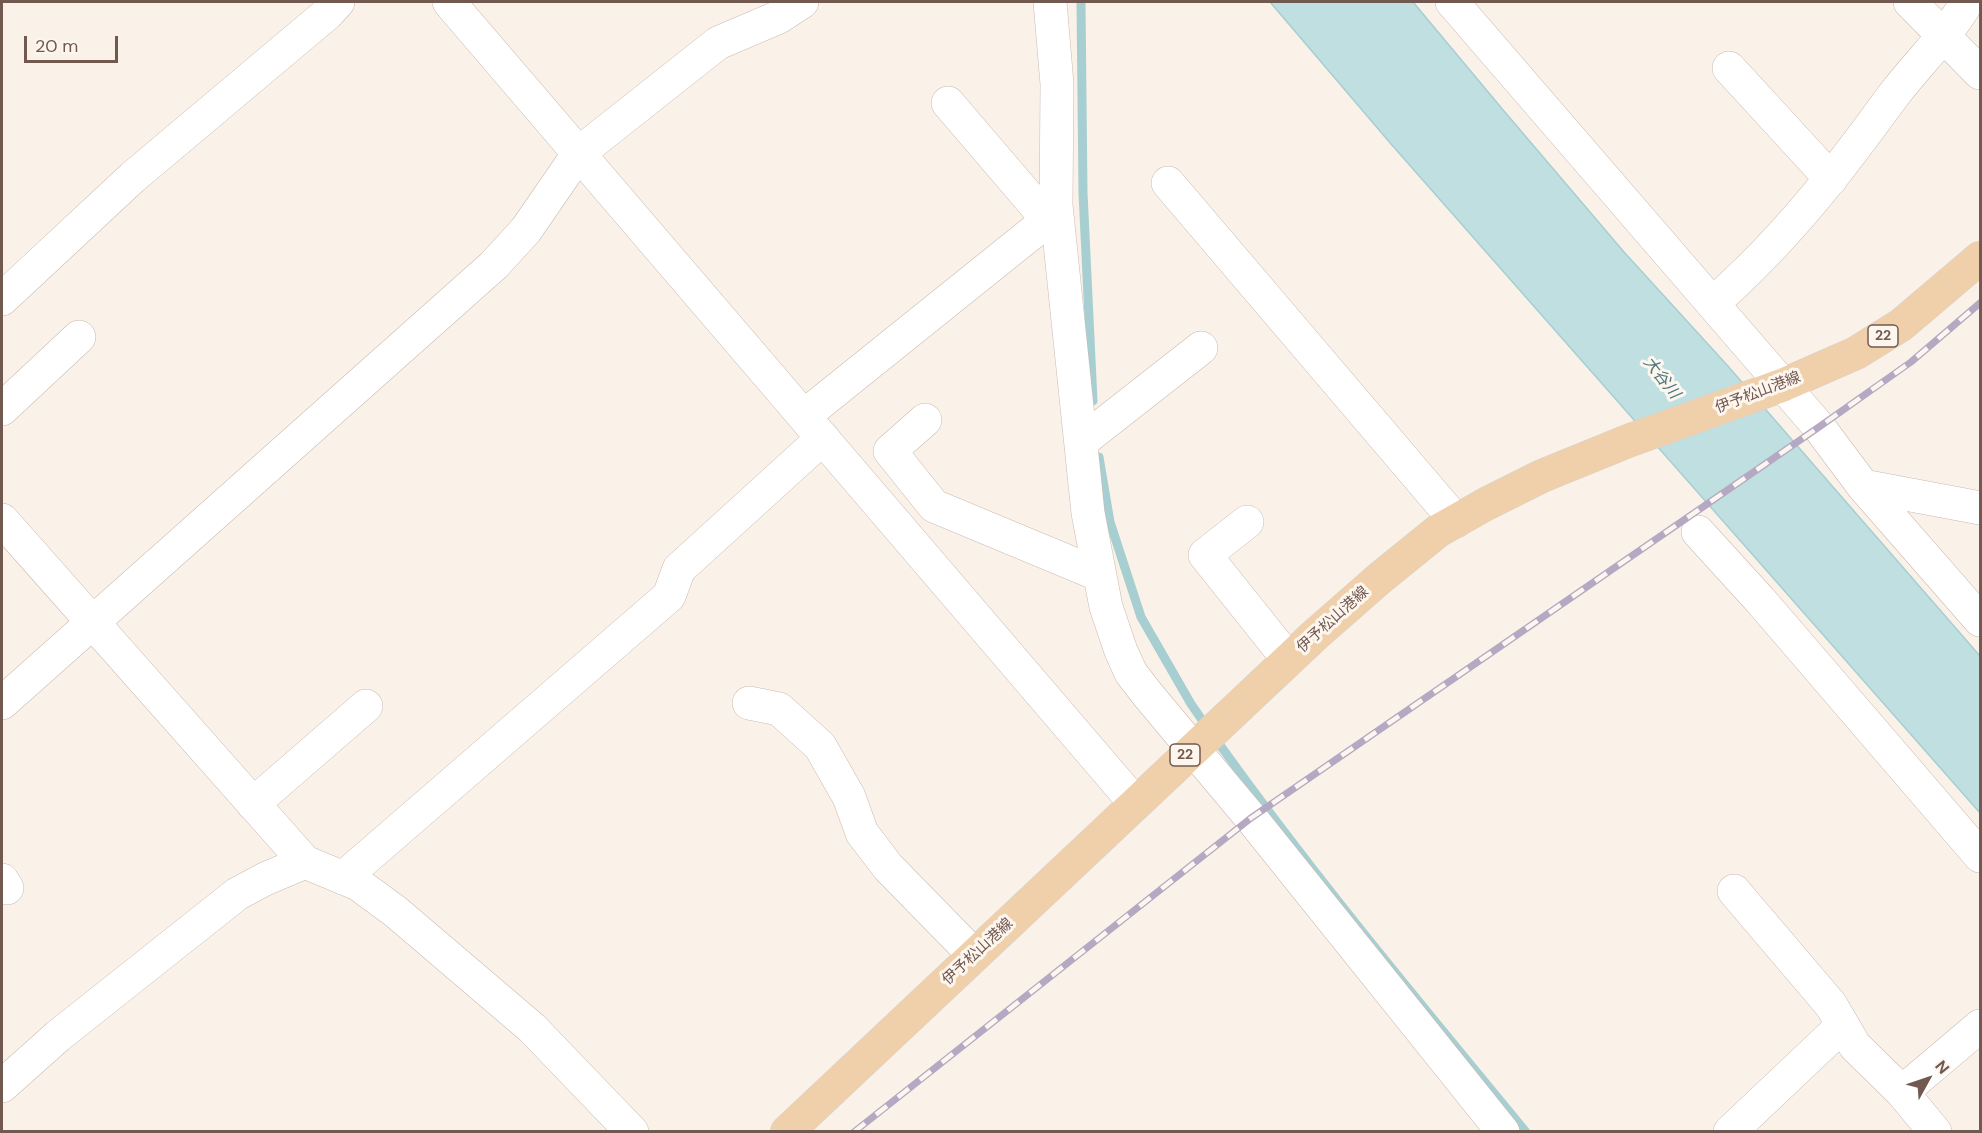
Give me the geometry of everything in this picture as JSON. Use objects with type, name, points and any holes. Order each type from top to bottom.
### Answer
[{"type":"main road","name":"伊予松山港線","points":[[787,1131],[1288,659],[1380,578],[1438,531],[1542,476],[1628,441],[1777,387],[1856,353],[1901,325],[1980,258]]},
{"type":"street","points":[[2,299],[133,177],[328,13],[338,2]]},
{"type":"street","points":[[449,2],[1135,803]]},
{"type":"street","points":[[2,703],[494,265],[526,230],[579,153],[718,43],[778,17],[802,2]]},
{"type":"street","points":[[1050,2],[1057,84],[1056,206],[1053,221],[1088,513],[1106,607],[1121,651],[1131,673],[1503,1131]]},
{"type":"street","points":[[1452,2],[1713,303],[1777,387],[1819,427],[1863,486],[1980,620]]},
{"type":"street","points":[[1910,2],[1980,73]]},
{"type":"street","points":[[1713,303],[1739,281],[1769,250],[1831,179],[1914,69],[1944,36],[1967,2]]},
{"type":"street","points":[[1729,68],[1831,179]]},
{"type":"street","points":[[948,103],[1053,221]]},
{"type":"street","points":[[1168,183],[1456,521]]},
{"type":"street","points":[[344,878],[669,596],[679,569],[813,427],[1053,221]]},
{"type":"street","points":[[2,409],[79,337]]},
{"type":"street","points":[[1081,442],[1202,348]]},
{"type":"street","points":[[925,420],[890,451],[934,506],[1100,575]]},
{"type":"street","points":[[1863,486],[1980,508]]},
{"type":"street","points":[[2,520],[305,862],[358,884],[396,912],[532,1028],[632,1131]]},
{"type":"street","points":[[1247,522],[1205,555],[1288,659]]},
{"type":"street","points":[[1698,532],[1760,600],[1980,856]]},
{"type":"street","points":[[749,703],[779,709],[820,746],[849,796],[862,832],[888,867],[974,955]]},
{"type":"street","points":[[253,804],[366,706]]},
{"type":"street","points":[[2,1086],[67,1029],[237,894],[305,862]]},
{"type":"street","points":[[1734,891],[1831,1005],[1855,1046],[1902,1092],[1935,1131]]},
{"type":"street","points":[[1730,1131],[1842,1026]]},
{"type":"street","points":[[1902,1092],[1980,1026]]},
{"type":"water","name":"大谷川","points":[[1270,2],[1413,2],[1624,252],[1727,365],[1980,656],[1980,813],[1391,144]]},
{"type":"waterway","points":[[1081,2],[1083,193],[1093,401]]},
{"type":"waterway","points":[[1099,457],[1110,522],[1141,617],[1191,704],[1207,727]]},
{"type":"waterway","points":[[1215,738],[1328,888],[1526,1132]]},
{"type":"railway","points":[[854,1132],[1251,818],[1819,427],[1911,362],[1980,303]]}]
